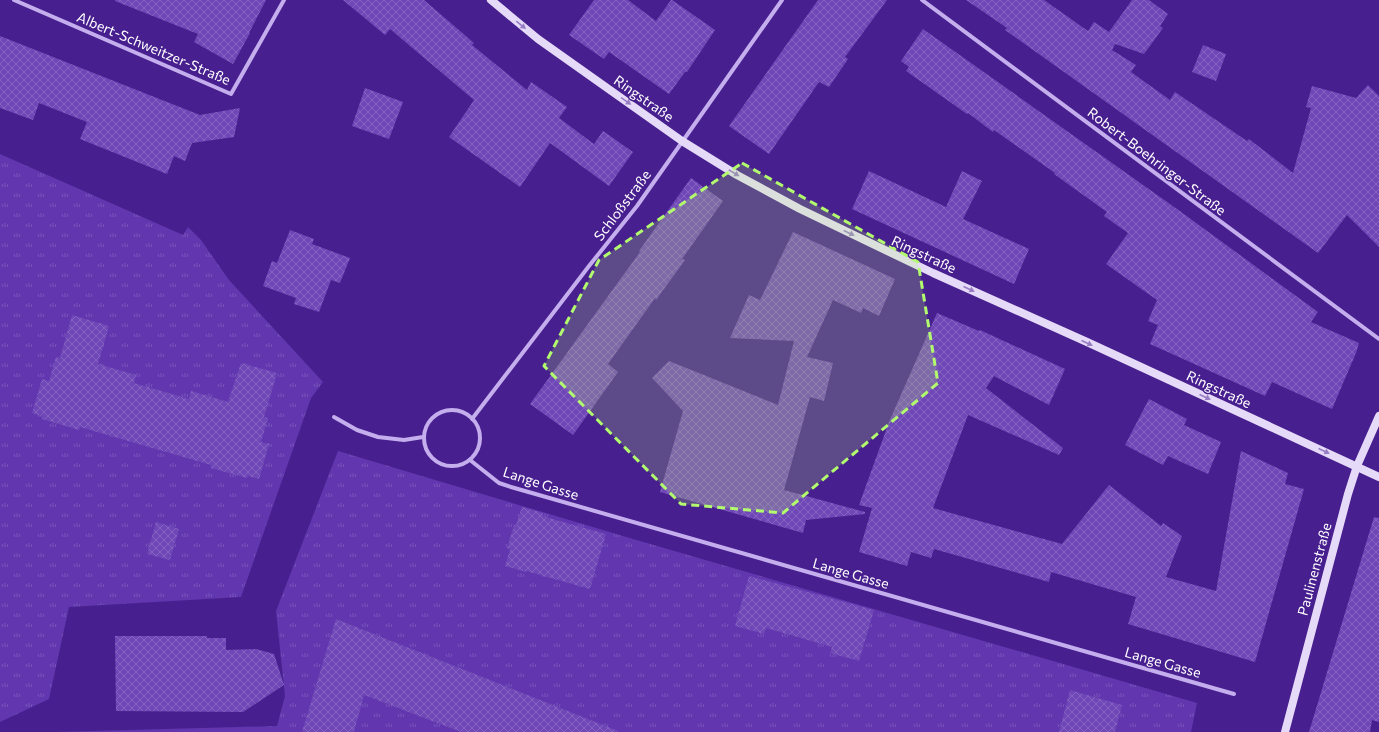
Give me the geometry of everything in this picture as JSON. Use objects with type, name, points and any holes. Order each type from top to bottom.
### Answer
[{"type":"street","name":"Albert-Schweitzer-Straße","points":[[14,0],[231,94],[284,0]]},
{"type":"street","name":"Ringstraße","points":[[490,0],[538,39],[682,141],[737,175],[800,209],[912,263],[1379,477]]},
{"type":"street","name":"Schloßstraße","points":[[472,419],[589,266],[637,206],[782,0]]},
{"type":"street","name":"Robert-Boehringer-Straße","points":[[922,0],[1379,340]]},
{"type":"street","points":[[456,410],[465,413],[472,419],[480,436],[479,445],[470,460],[462,465],[443,465],[435,461],[428,454],[424,446],[423,436],[425,428],[430,420],[442,412],[456,410]]},
{"type":"street","name":"Paulinenstraße","points":[[1285,732],[1346,502],[1357,466],[1379,416]]},
{"type":"street","points":[[334,417],[357,430],[378,436],[404,440],[423,436]]},
{"type":"street","name":"Lange Gasse","points":[[470,460],[499,483],[511,487],[1234,694]]},
{"type":"highlighted area","points":[[742,163],[918,262],[938,383],[783,513],[681,504],[544,366],[599,260]]},
{"type":"green space","points":[[0,154],[183,235],[188,227],[201,240],[229,280],[323,382],[311,398],[241,597],[69,607],[49,699],[0,722]]},
{"type":"green space","points":[[338,451],[633,539],[1197,703],[1191,732],[57,732],[277,726],[285,696],[276,611]]},
{"type":"building","points":[[115,0],[266,0],[233,64],[194,42],[198,34]]},
{"type":"building","points":[[343,0],[424,0],[474,43],[472,45],[527,90],[531,82],[567,107],[559,118],[594,144],[603,131],[633,152],[609,186],[550,143],[520,187],[449,137],[474,100],[390,29],[385,35]]},
{"type":"building","points":[[594,0],[628,0],[656,21],[672,0],[715,30],[687,72],[685,72],[669,94],[609,52],[604,59],[569,35]]},
{"type":"building","points":[[818,0],[887,0],[845,57],[848,59],[829,87],[819,82],[769,154],[729,126]]},
{"type":"building","points":[[966,0],[1044,0],[1088,31],[1094,22],[1109,32],[1132,0],[1149,0],[1168,14],[1160,26],[1163,28],[1144,54],[1115,44],[1112,50],[1136,65],[1131,72],[1170,100],[1175,92],[1247,141],[1249,139],[1293,173],[1311,108],[1306,107],[1312,86],[1356,98],[1368,85],[1379,96],[1379,247],[1347,215],[1318,253],[1005,30],[1007,28]]},
{"type":"building","points":[[923,29],[1177,209],[1318,312],[1311,322],[1359,343],[1332,409],[1272,382],[1265,396],[1150,344],[1158,325],[1148,321],[1157,300],[1106,264],[1128,233],[1104,216],[1107,212],[1054,174],[1055,173],[906,71],[909,67],[901,61]]},
{"type":"building","points":[[0,36],[200,115],[240,108],[234,137],[192,143],[185,161],[174,156],[167,174],[80,139],[87,122],[39,103],[33,120],[0,108]]},
{"type":"building","points":[[1203,45],[1226,54],[1216,81],[1192,72]]},
{"type":"building","points":[[365,88],[403,102],[389,139],[352,126]]},
{"type":"building","points":[[869,171],[946,207],[962,171],[982,181],[963,219],[1029,249],[1014,284],[852,209]]},
{"type":"building","points":[[691,178],[723,201],[682,259],[685,260],[656,300],[655,298],[608,364],[618,372],[573,435],[530,404],[640,252],[639,251]]},
{"type":"building","points":[[290,230],[314,239],[312,244],[350,258],[340,283],[331,280],[319,312],[294,304],[296,298],[263,286],[272,261],[277,263]]},
{"type":"building","points":[[793,232],[895,279],[879,316],[863,308],[861,313],[833,300],[807,357],[833,363],[824,401],[810,397],[784,490],[865,512],[865,514],[806,520],[803,533],[660,492],[683,411],[652,378],[669,361],[778,405],[794,341],[730,338],[749,295],[760,300]]},
{"type":"building","points":[[937,313],[979,331],[980,330],[1065,369],[1049,405],[994,376],[986,388],[1063,448],[1059,455],[968,415],[933,508],[1062,544],[1109,485],[1161,526],[1163,523],[1182,536],[1166,577],[1216,591],[1241,451],[1288,473],[1285,484],[1304,489],[1255,662],[1128,624],[1136,597],[1051,572],[1049,582],[934,549],[931,558],[911,552],[907,566],[859,552],[872,508],[859,505],[889,422]]},
{"type":"building","points":[[72,315],[109,326],[98,364],[136,375],[134,383],[189,399],[191,391],[228,402],[241,363],[277,373],[264,417],[268,418],[261,442],[269,444],[259,479],[248,476],[247,478],[211,468],[211,465],[80,427],[79,430],[42,419],[42,416],[32,413],[42,379],[49,381],[56,357],[60,358]]},
{"type":"building","points":[[1149,399],[1187,419],[1184,425],[1221,442],[1208,474],[1168,456],[1163,465],[1125,445]]},
{"type":"building","points":[[522,507],[543,513],[542,516],[606,534],[590,589],[505,566],[510,549],[507,548],[514,525],[516,525]]},
{"type":"building","points":[[1374,517],[1379,518],[1379,722],[1372,720],[1370,732],[1309,732]]},
{"type":"building","points":[[156,522],[179,529],[170,560],[147,554]]},
{"type":"building","points":[[749,576],[874,610],[859,661],[830,653],[832,647],[766,628],[764,634],[735,626]]},
{"type":"building","points":[[336,619],[618,732],[461,732],[364,695],[354,732],[302,732]]},
{"type":"building","points":[[115,636],[207,636],[207,638],[226,638],[226,650],[256,649],[274,654],[284,685],[243,712],[116,711]]},
{"type":"building","points":[[1070,690],[1122,705],[1115,732],[1059,732]]}]
